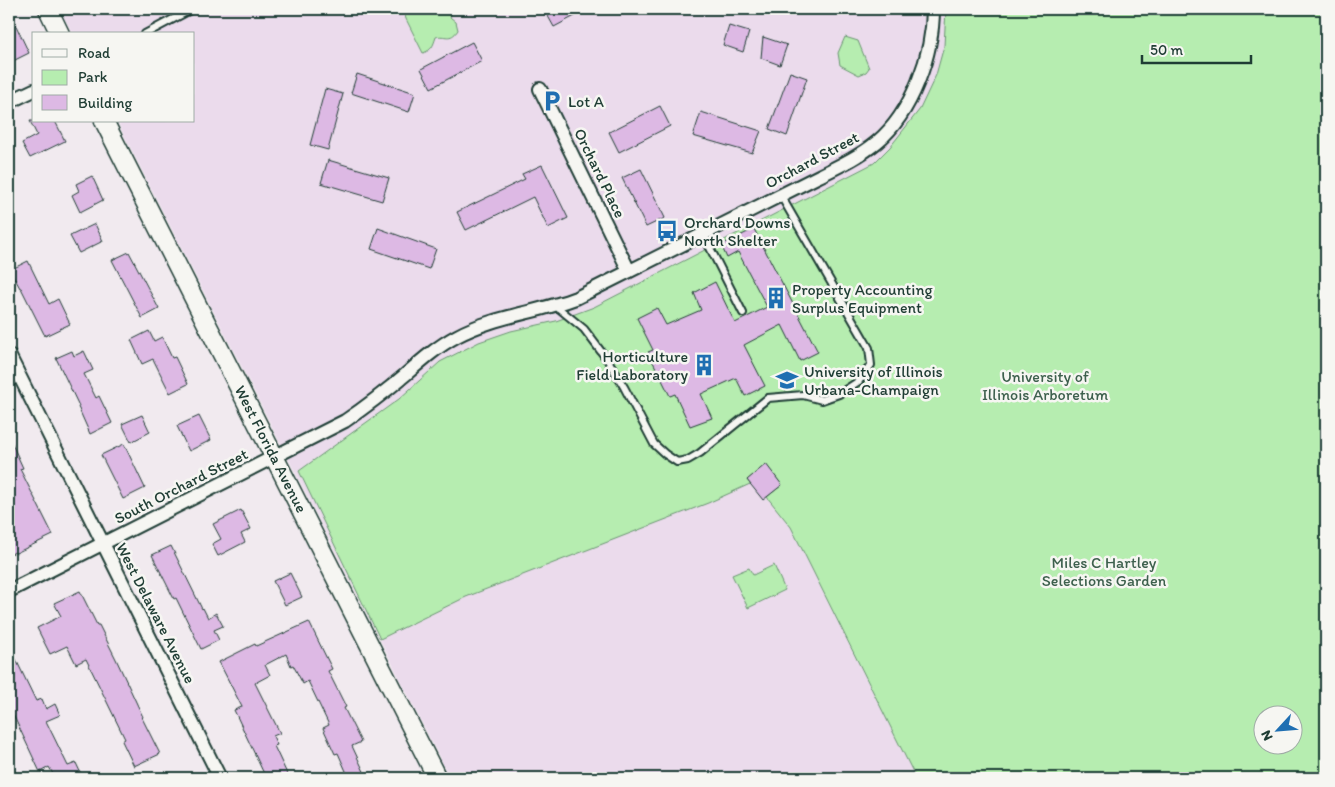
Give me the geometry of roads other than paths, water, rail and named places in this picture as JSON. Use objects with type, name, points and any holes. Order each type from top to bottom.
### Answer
[{"type":"main road","points":[[48,9],[59,32]]},
{"type":"main road","name":"West Florida Avenue","points":[[105,122],[437,778]]},
{"type":"street","name":"Orchard Street","points":[[629,271],[781,196],[856,156],[876,143],[887,132],[906,106],[915,89],[930,45],[933,9]]},
{"type":"street","name":"Orchard Place","points":[[540,89],[629,271]]},
{"type":"street","points":[[9,102],[32,91]]},
{"type":"street","name":"South Orchard Street","points":[[9,591],[345,421],[371,403],[433,351],[456,336],[475,327],[501,319],[556,306],[629,271]]},
{"type":"street","name":"West Delaware Avenue","points":[[9,355],[220,778]]},
{"type":"lane","points":[[149,32],[192,9]]},
{"type":"lane","points":[[556,306],[584,329],[609,362],[654,444],[676,462],[688,460],[700,453],[768,398],[803,395],[822,400],[839,394],[859,381],[871,365],[869,348],[781,196]]},
{"type":"lane","points":[[703,234],[743,313]]},
{"type":"place","name":"Lot A","points":[[552,101]]},
{"type":"place","name":"Orchard Downs North Shelter","points":[[667,231]]},
{"type":"place","name":"Property Accounting Surplus Equipment","points":[[776,298]]},
{"type":"place","name":"Horticulture Field Laboratory","points":[[704,365]]},
{"type":"place","name":"University of Illinois Urbana-Champaign","points":[[787,380]]},
{"type":"park label","name":"University of Illinois Arboretum","points":[[1045,385]]},
{"type":"park label","name":"Miles C Hartley Selections Garden","points":[[1104,571]]}]
